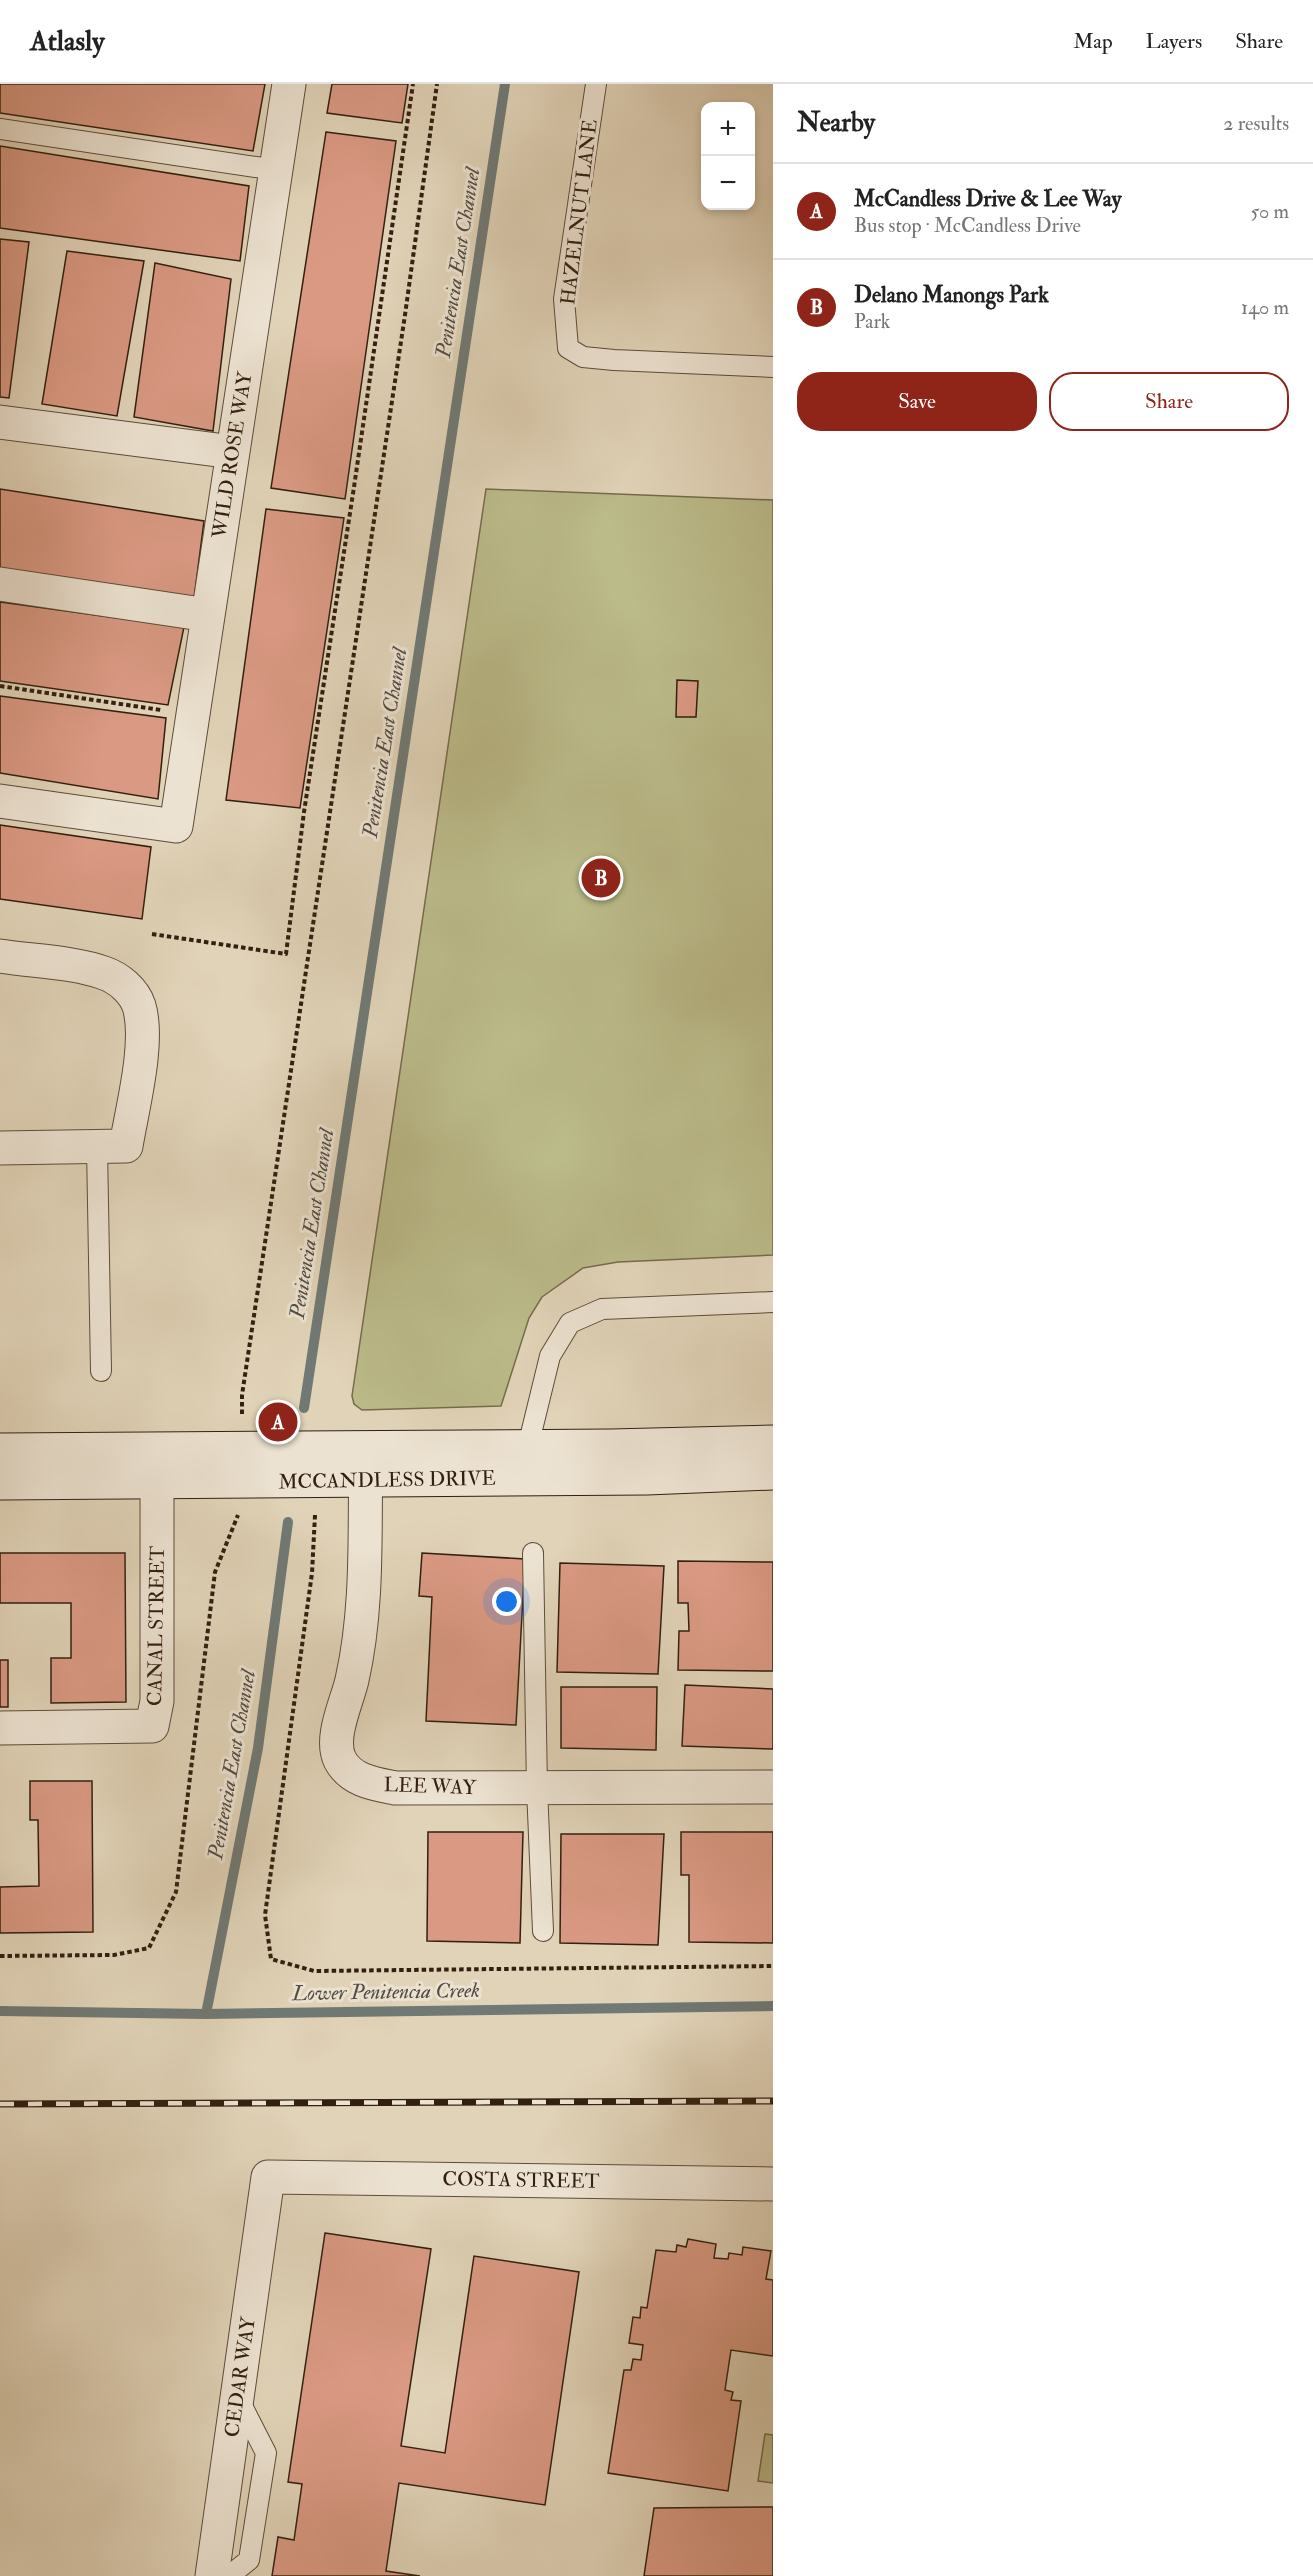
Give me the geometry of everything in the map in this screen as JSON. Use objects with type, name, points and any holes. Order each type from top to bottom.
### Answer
[{"type":"street","name":"WILD ROSE WAY","points":[[0,801],[176,826],[289,84]]},
{"type":"street","points":[[0,422],[232,452]]},
{"type":"street","points":[[0,584],[208,615]]},
{"type":"street","points":[[0,956],[104,972],[129,989],[139,1004],[143,1025],[112,1147],[0,1148]]},
{"type":"street","name":"MCCANDLESS DRIVE","points":[[0,1450],[773,1442]]},
{"type":"street","name":"LEE WAY","points":[[366,1447],[364,1599],[352,1678],[337,1738],[340,1760],[355,1777],[372,1784],[395,1788],[773,1787]]},
{"type":"street","name":"MCCANDLESS DRIVE","points":[[0,1483],[647,1478],[773,1473]]},
{"type":"street","name":"CANAL STREET","points":[[0,1728],[152,1726],[157,1701],[157,1482]]},
{"type":"street","name":"COSTA STREET","points":[[268,2177],[773,2184]]},
{"type":"street","name":"CEDAR WAY","points":[[212,2576],[268,2177]]},
{"type":"lane","name":"HAZELNUT LANE","points":[[596,84],[564,299],[568,348],[583,357],[614,360],[773,367]]},
{"type":"lane","points":[[0,129],[276,170]]},
{"type":"lane","points":[[101,1371],[112,1147]]},
{"type":"lane","points":[[528,1446],[550,1356],[570,1323],[602,1309],[773,1302]]},
{"type":"lane","points":[[533,1553],[537,1788],[543,1931]]},
{"type":"lane","points":[[229,2576],[249,2560],[266,2453],[238,2397]]},
{"type":"path","points":[[152,934],[286,954],[304,812],[413,84]]},
{"type":"path","points":[[242,1423],[242,1395],[405,315],[437,84]]},
{"type":"path","points":[[0,686],[168,711]]},
{"type":"path","points":[[0,1956],[114,1955],[149,1948],[176,1892],[215,1572],[239,1506]]},
{"type":"path","points":[[315,1514],[312,1573],[265,1915],[271,1959],[314,1971],[773,1966]]},
{"type":"shaded area","points":[[486,489],[773,500],[773,1255],[618,1262],[583,1268],[542,1297],[529,1318],[501,1406],[362,1410],[354,1404],[352,1396]]},
{"type":"shaded area","points":[[765,2434],[773,2435],[773,2483],[758,2481]]},
{"type":"building","points":[[0,84],[265,84],[253,151],[0,113]]},
{"type":"building","points":[[332,84],[408,84],[402,123],[327,113]]},
{"type":"building","points":[[326,132],[396,141],[345,499],[271,488]]},
{"type":"building","points":[[0,146],[249,186],[240,261],[0,228]]},
{"type":"building","points":[[0,239],[29,242],[9,398],[0,397]]},
{"type":"building","points":[[67,251],[144,261],[117,416],[42,404]]},
{"type":"building","points":[[155,263],[231,279],[213,431],[134,417]]},
{"type":"building","points":[[0,489],[204,521],[194,599],[0,568]]},
{"type":"building","points":[[266,509],[344,518],[300,808],[226,800]]},
{"type":"building","points":[[0,602],[184,627],[168,705],[0,681]]},
{"type":"building","points":[[677,680],[698,681],[696,717],[676,717]]},
{"type":"building","points":[[0,696],[166,718],[158,799],[0,773]]},
{"type":"building","points":[[0,825],[151,847],[142,919],[0,899]]},
{"type":"building","points":[[0,1553],[125,1553],[126,1702],[51,1703],[51,1658],[71,1658],[71,1603],[0,1603]]},
{"type":"building","points":[[422,1553],[525,1559],[516,1725],[426,1721],[432,1597],[419,1596]]},
{"type":"building","points":[[678,1561],[773,1562],[773,1671],[678,1670],[679,1631],[689,1631],[688,1603],[678,1603]]},
{"type":"building","points":[[560,1563],[664,1566],[658,1674],[557,1672]]},
{"type":"building","points":[[0,1660],[8,1660],[8,1707],[0,1707]]},
{"type":"building","points":[[685,1685],[773,1689],[773,1749],[682,1746]]},
{"type":"building","points":[[561,1687],[657,1687],[656,1750],[561,1748]]},
{"type":"building","points":[[30,1781],[92,1781],[93,1932],[0,1933],[0,1887],[39,1886],[38,1820],[30,1820]]},
{"type":"building","points":[[428,1832],[523,1832],[520,1943],[427,1941]]},
{"type":"building","points":[[681,1832],[773,1832],[773,1943],[689,1942],[689,1875],[681,1875]]},
{"type":"building","points":[[561,1834],[664,1834],[658,1945],[560,1943]]},
{"type":"building","points":[[325,2233],[431,2249],[401,2446],[445,2453],[474,2256],[579,2272],[545,2505],[399,2483],[386,2571],[420,2576],[272,2576],[278,2537],[294,2540],[302,2484],[288,2482]]},
{"type":"building","points":[[688,2239],[716,2244],[714,2258],[728,2259],[729,2253],[742,2255],[743,2247],[771,2251],[766,2279],[773,2280],[773,2356],[731,2350],[725,2390],[733,2392],[731,2400],[741,2401],[728,2491],[608,2473],[624,2370],[631,2370],[633,2359],[641,2360],[643,2345],[629,2343],[633,2317],[640,2318],[641,2307],[647,2308],[656,2250],[676,2252],[677,2245],[686,2247]]},
{"type":"building","points":[[773,2507],[773,2576],[644,2576],[654,2508]]},
{"type":"waterway","name":"Penitencia East Channel","points":[[304,1408],[505,84]]},
{"type":"waterway","name":"Penitencia East Channel","points":[[206,2014],[258,1748],[288,1522]]},
{"type":"waterway","name":"Lower Penitencia Creek","points":[[0,2011],[206,2014],[773,2006]]},
{"type":"railway","points":[[0,2104],[773,2101]]},
{"type":"place","name":"Delano Manongs Park","points":[[601,878]]},
{"type":"place","name":"McCandless Drive & Lee Way","points":[[278,1422]]}]
